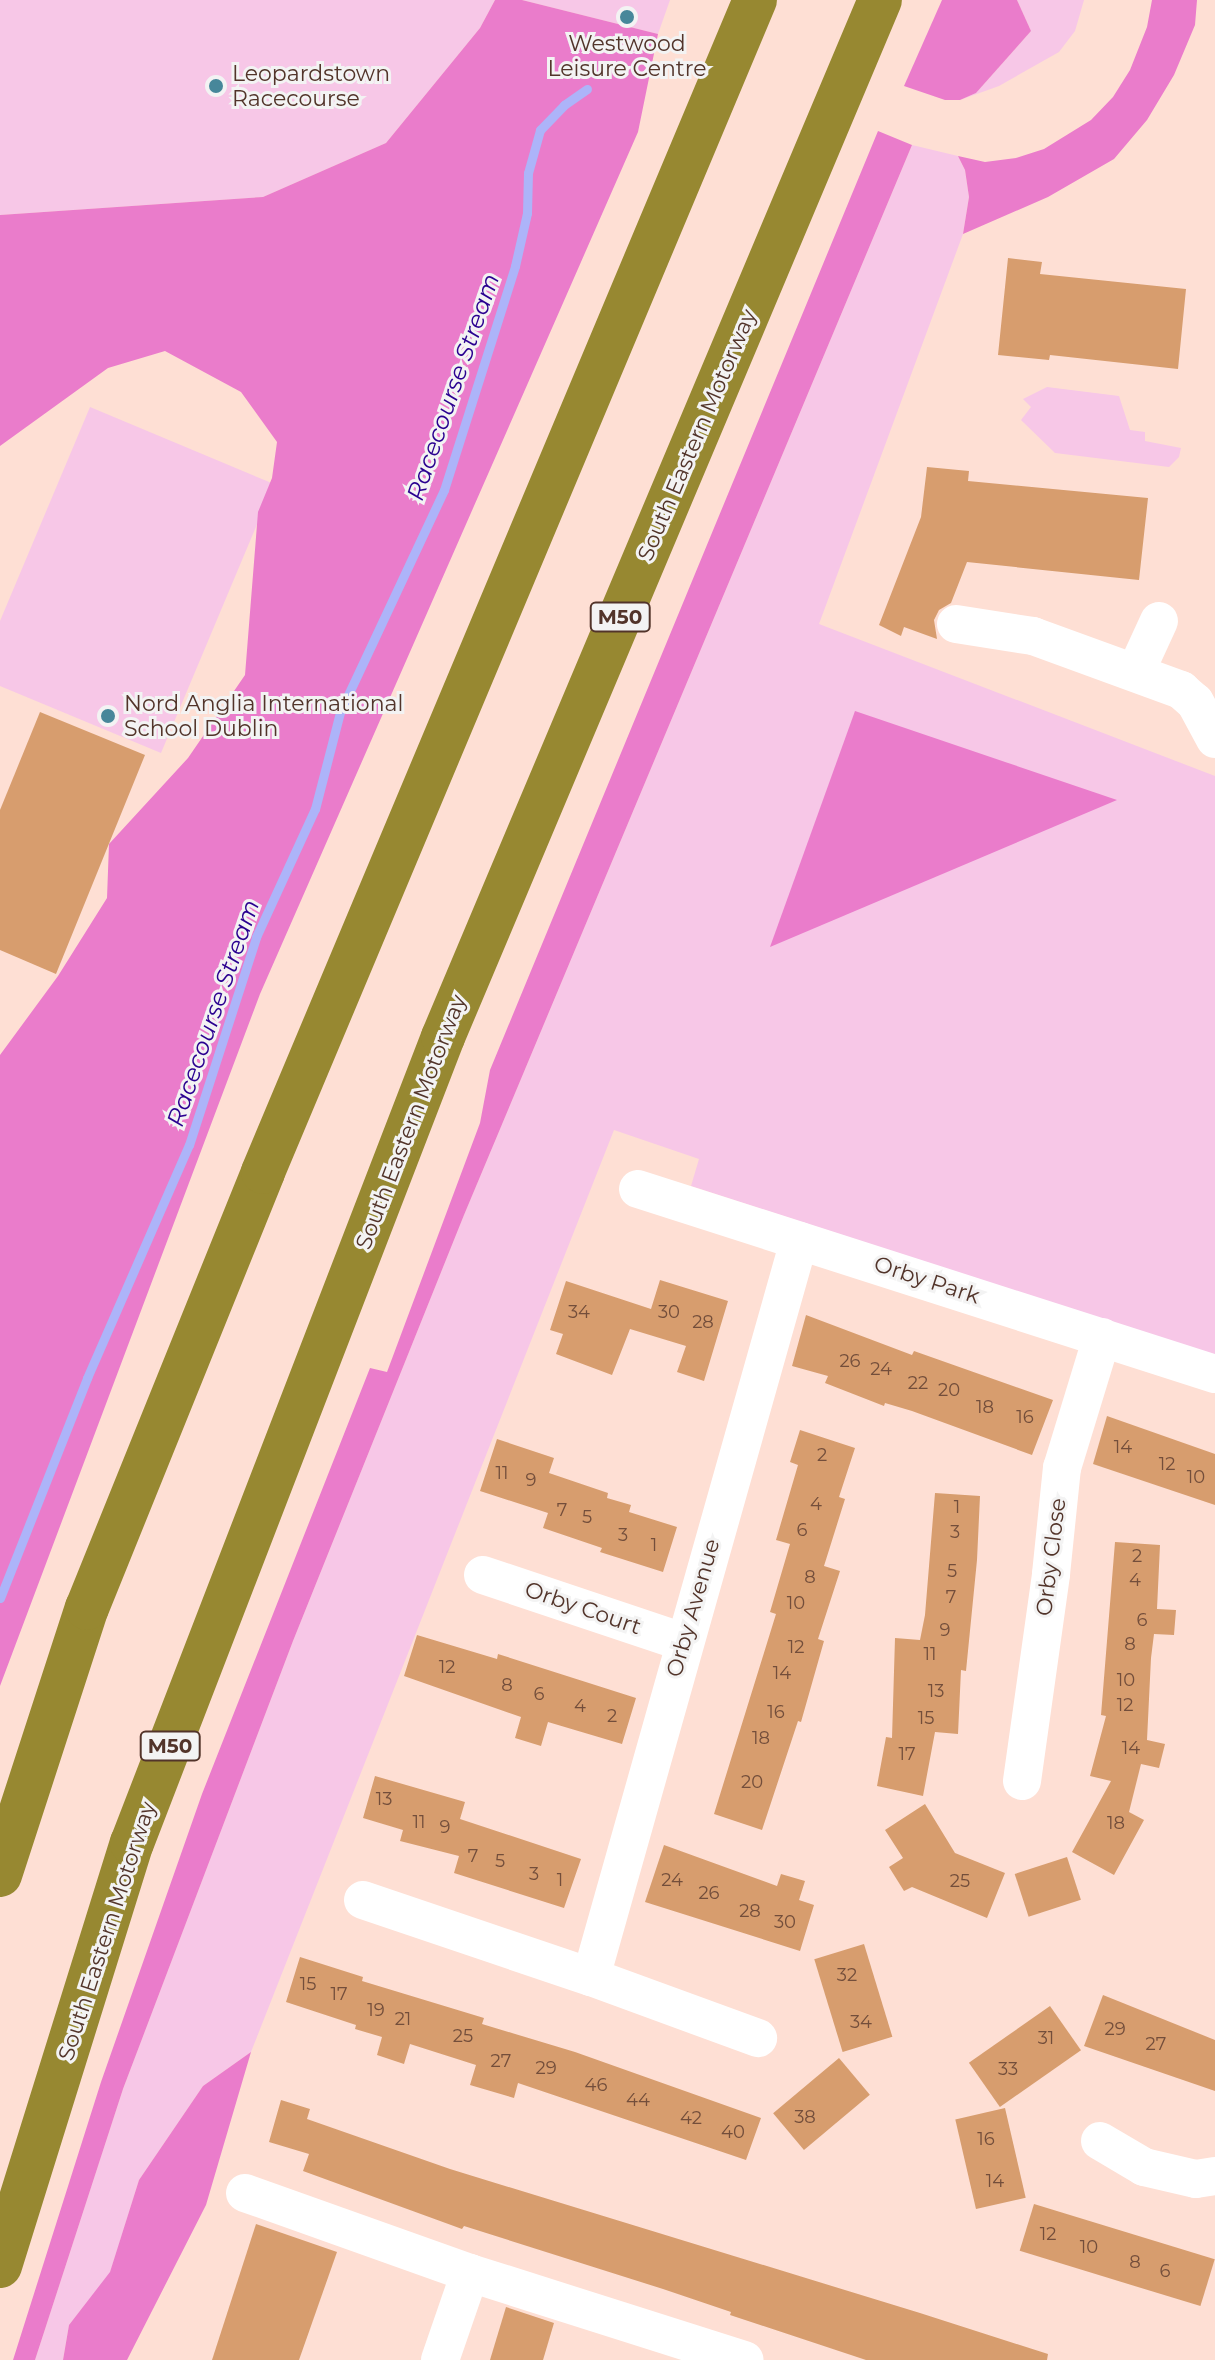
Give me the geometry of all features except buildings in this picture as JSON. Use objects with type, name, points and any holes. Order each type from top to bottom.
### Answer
[{"type":"highway","points":[[0,1875],[93,1594],[263,1172],[755,0]]},
{"type":"highway","name":"South Eastern Motorway","points":[[0,2266],[132,1843],[443,1037],[880,0]]},
{"type":"street","points":[[1136,671],[1159,621]]},
{"type":"street","points":[[956,624],[1033,636],[1136,671],[1181,690],[1195,702],[1215,739]]},
{"type":"street","name":"Orby Park","points":[[638,1189],[1215,1374]]},
{"type":"street","name":"Orby Avenue","points":[[591,1977],[683,1642],[799,1241]]},
{"type":"street","name":"Orby Close","points":[[1022,1781],[1051,1574],[1062,1468],[1102,1337]]},
{"type":"street","name":"Orby Court","points":[[483,1575],[683,1642]]},
{"type":"street","points":[[363,1900],[591,1977],[758,2038]]},
{"type":"street","points":[[1100,2141],[1144,2167],[1196,2179],[1215,2176]]},
{"type":"street","points":[[245,2193],[470,2273],[730,2358]]},
{"type":"street","points":[[440,2360],[470,2273]]},
{"type":"shaded area","name":"Leopardstown Racecourse","points":[[0,0],[495,0],[480,28],[386,143],[263,197],[0,215]]},
{"type":"shaded area","points":[[495,0],[522,0],[658,34],[638,132],[260,994],[0,1686],[0,1055],[58,976],[107,898],[109,844],[188,758],[245,675],[258,512],[272,478],[277,442],[241,392],[165,351],[108,368],[0,446],[0,215],[263,197],[386,143],[480,28]]},
{"type":"shaded area","name":"Westwood Leisure Centre","points":[[522,0],[670,0],[658,34]]},
{"type":"shaded area","points":[[942,0],[1017,0],[1031,31],[976,93],[960,100],[945,100],[904,86]]},
{"type":"shaded area","points":[[1017,0],[1084,0],[1075,31],[1059,52],[999,86],[960,100],[976,93],[1031,31]]},
{"type":"shaded area","points":[[1152,0],[1197,0],[1195,25],[1174,75],[1147,120],[1114,159],[1048,197],[963,234],[969,197],[965,170],[958,156],[985,162],[1016,158],[1044,149],[1091,120],[1113,97],[1130,70],[1147,27]]},
{"type":"shaded area","points":[[878,131],[912,145],[464,1215],[293,1641],[123,2089],[35,2360],[13,2360],[101,2082],[202,1794],[370,1368],[387,1372],[480,1123],[490,1070]]},
{"type":"shaded area","points":[[912,145],[958,156],[965,170],[969,197],[963,234],[819,624],[1215,776],[1215,1356],[691,1186],[699,1159],[614,1130],[251,2052],[203,2086],[139,2180],[110,2273],[69,2325],[63,2360],[35,2360],[123,2089],[293,1641],[464,1215]]},
{"type":"shaded area","points":[[1047,387],[1119,396],[1130,430],[1145,432],[1145,441],[1181,448],[1179,457],[1169,467],[1055,453],[1021,420],[1031,407],[1023,399]]},
{"type":"shaded area","points":[[90,407],[274,484],[161,753],[0,686],[0,621]]},
{"type":"shaded area","points":[[855,711],[1117,800],[770,947]]},
{"type":"shaded area","points":[[251,2052],[206,2205],[127,2360],[63,2360],[69,2325],[110,2272],[139,2180],[203,2086]]},
{"type":"waterway","name":"Racecourse Stream","points":[[0,1598],[87,1378],[189,1145],[256,937],[315,809],[340,712],[444,490],[515,266],[527,213],[528,173],[540,130],[564,105],[587,89]]},
{"type":"place","name":"Westwood Leisure Centre","points":[[627,17]]},
{"type":"place","name":"Leopardstown Racecourse","points":[[216,86]]},
{"type":"place","name":"Nord Anglia International School Dublin","points":[[108,716]]}]
